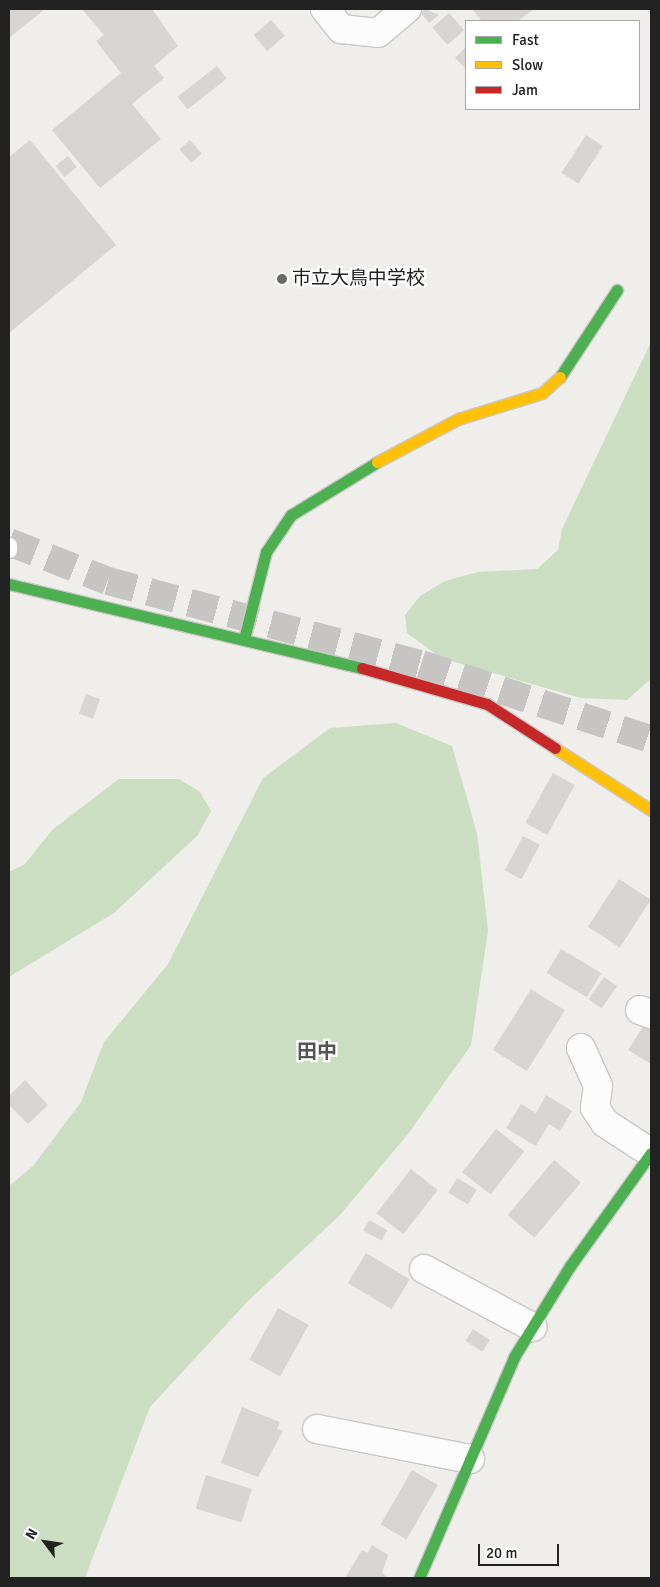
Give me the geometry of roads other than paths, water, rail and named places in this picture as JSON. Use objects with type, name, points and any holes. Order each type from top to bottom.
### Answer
[{"type":"street","points":[[324,9],[341,29],[378,33],[407,9]]},
{"type":"street","points":[[244,639],[266,552],[291,515],[350,477],[458,418],[542,393],[562,376],[617,290]]},
{"type":"street","points":[[9,584],[432,684],[487,704],[651,810]]},
{"type":"street","points":[[419,1578],[514,1358],[532,1327],[651,1153],[605,1123],[595,1108],[598,1086],[581,1048]]},
{"type":"street","points":[[424,1269],[532,1327]]},
{"type":"street","points":[[317,1429],[470,1459]]},
{"type":"lane","points":[[9,544],[9,550]]},
{"type":"tunnel","points":[[9,542],[108,581],[421,664],[651,739]]},
{"type":"place","name":"市立大鳥中学校","points":[[282,279]]},
{"type":"district","name":"田中","points":[[317,1051]]}]
